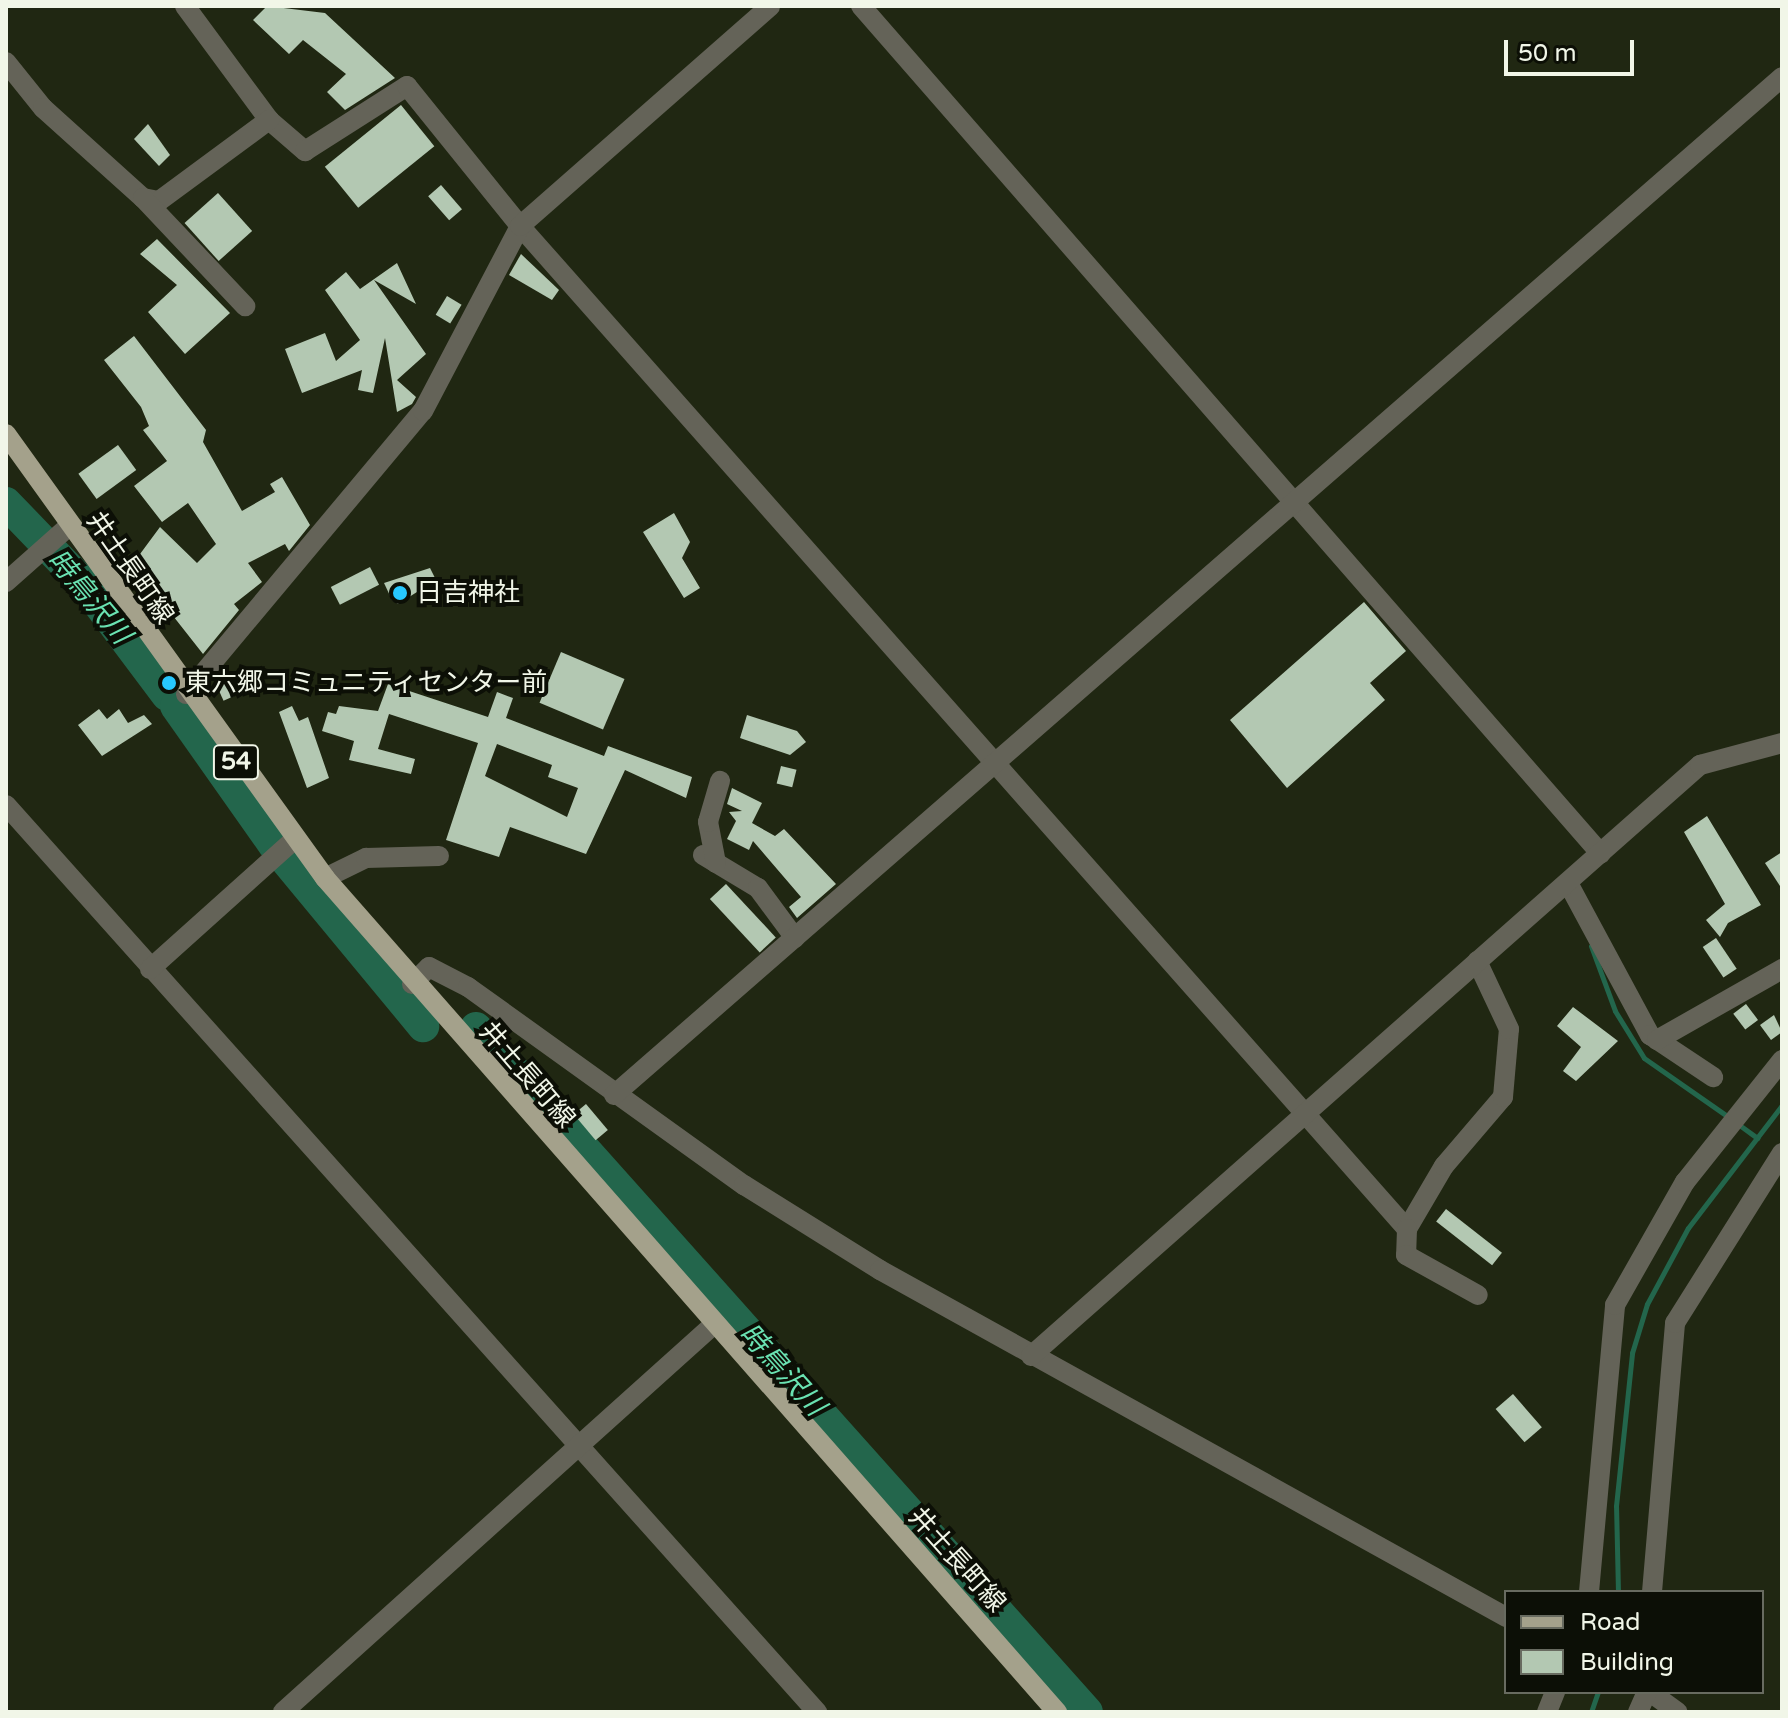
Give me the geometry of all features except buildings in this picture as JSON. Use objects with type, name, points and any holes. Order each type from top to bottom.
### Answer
[{"type":"main road","name":"井土長町線","points":[[6,434],[55,539],[186,694],[294,840],[412,984],[1057,1712]]},
{"type":"street","points":[[185,6],[269,120],[305,151],[407,86],[520,226],[997,764],[1301,1113],[1407,1229]]},
{"type":"street","points":[[186,694],[423,411],[520,226],[770,6]]},
{"type":"street","points":[[861,6],[1601,854]]},
{"type":"street","points":[[6,62],[43,108],[143,198],[245,306]]},
{"type":"street","points":[[614,1095],[1782,77]]},
{"type":"street","points":[[143,198],[159,201],[269,120]]},
{"type":"street","points":[[6,582],[55,539]]},
{"type":"street","points":[[1031,1356],[1301,1113],[1700,765],[1782,743]]},
{"type":"street","points":[[720,781],[708,822],[710,859],[758,888],[795,938]]},
{"type":"street","points":[[6,805],[817,1712]]},
{"type":"street","points":[[150,969],[294,840]]},
{"type":"street","points":[[325,878],[366,858],[439,856]]},
{"type":"street","points":[[1568,883],[1657,1040],[1713,1077]]},
{"type":"street","points":[[1477,961],[1509,1029],[1503,1097],[1444,1166],[1407,1229],[1406,1255],[1478,1295]]},
{"type":"street","points":[[412,984],[429,967],[468,987],[614,1095],[855,1255],[1031,1356],[1504,1616]]},
{"type":"street","points":[[1657,1040],[1782,969]]},
{"type":"street","points":[[1589,1590],[1615,1305],[1632,1265],[1730,1119],[1782,1060]]},
{"type":"street","points":[[1652,1590],[1675,1323],[1782,1153]]},
{"type":"street","points":[[283,1712],[712,1326]]},
{"type":"street","points":[[1638,1712],[1647,1694]]},
{"type":"street","points":[[1651,1694],[1678,1712]]},
{"type":"waterway","name":"時鳥沢川","points":[[6,503],[83,583],[167,695]]},
{"type":"waterway","name":"時鳥沢川","points":[[176,706],[274,845]]},
{"type":"waterway","name":"時鳥沢川","points":[[285,859],[423,1026]]},
{"type":"waterway","points":[[1591,946],[1615,1011],[1644,1058],[1730,1118]]},
{"type":"waterway","name":"時鳥沢川","points":[[476,1028],[1087,1712]]},
{"type":"waterway","points":[[1618,1590],[1616,1506],[1632,1353],[1647,1304],[1688,1228],[1782,1105]]},
{"type":"waterway","points":[[1738,1124],[1757,1138]]},
{"type":"waterway","points":[[1591,1712],[1597,1694]]},
{"type":"place","name":"日吉神社","points":[[400,593]]},
{"type":"place","name":"東六郷コミュニティセンター前","points":[[169,683]]}]
